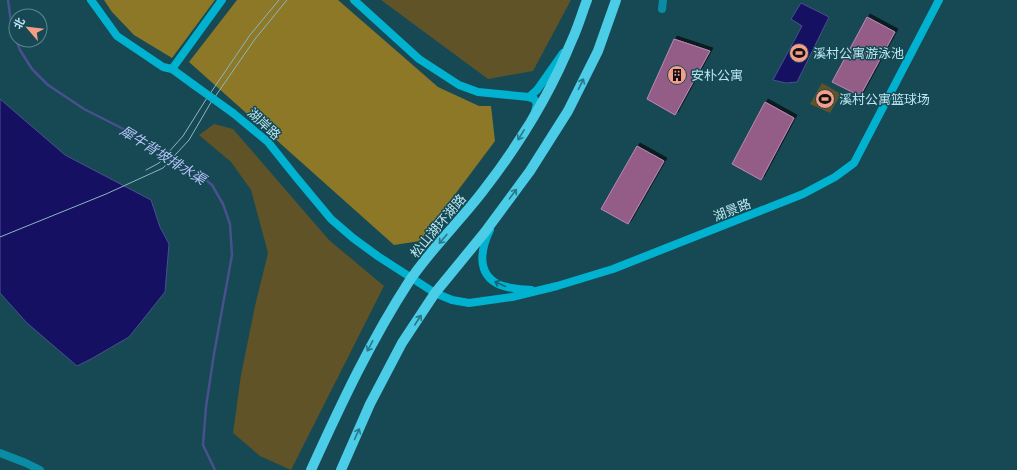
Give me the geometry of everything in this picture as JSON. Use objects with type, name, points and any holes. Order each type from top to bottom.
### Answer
[{"type":"main road","name":"松山湖环湖路","points":[[311,470],[346,392],[379,329],[411,279],[484,189],[508,156],[544,98],[572,40],[587,0]]},
{"type":"main road","points":[[340,470],[370,404],[402,343],[435,293],[499,213],[530,171],[568,111],[598,51],[616,0]]},
{"type":"street","name":"湖岸路","points":[[92,0],[117,36],[163,67],[172,69],[233,113],[268,142],[331,218],[358,242],[411,279],[435,293]]},
{"type":"street","points":[[172,69],[222,0]]},
{"type":"street","points":[[354,0],[419,59],[459,85],[478,92],[534,98],[536,103],[535,112]]},
{"type":"street","points":[[662,9],[663,0]]},
{"type":"street","name":"湖景路","points":[[435,293],[452,300],[470,303],[512,297],[557,286],[613,269],[803,194],[835,177],[854,163],[939,0]]},
{"type":"street","points":[[526,97],[536,90],[572,40]]},
{"type":"street","points":[[499,213],[487,236],[483,249],[482,263],[486,274],[498,284],[507,287],[538,290]]},
{"type":"street","points":[[0,452],[40,470]]},
{"type":"shaded area","points":[[104,0],[215,0],[172,58],[134,35],[112,12]]},
{"type":"shaded area","points":[[237,0],[338,0],[438,87],[479,106],[491,106],[495,141],[420,241],[394,245],[189,62]]},
{"type":"shaded area","points":[[381,0],[571,0],[533,71],[488,79]]},
{"type":"shaded area","name":"溪村公寓游泳池","points":[[801,3],[829,17],[797,82],[786,83],[773,80],[802,26],[791,19]]},
{"type":"shaded area","name":"溪村公寓篮球场","points":[[822,83],[841,94],[830,113],[810,104]]},
{"type":"shaded area","points":[[0,99],[65,155],[151,200],[160,227],[169,244],[165,292],[129,337],[77,366],[27,323],[0,293]]},
{"type":"shaded area","points":[[214,124],[233,129],[329,240],[384,286],[291,470],[260,456],[233,433],[241,375],[255,306],[268,253],[251,190],[231,162],[199,135]]},
{"type":"building","points":[[867,17],[895,32],[860,96],[832,82]]},
{"type":"building","name":"安朴公寓","points":[[674,39],[710,51],[675,115],[647,99]]},
{"type":"building","points":[[765,102],[794,118],[761,180],[732,164]]},
{"type":"building","points":[[637,146],[664,161],[628,224],[601,209]]},
{"type":"waterway","name":"犀牛背坡排水渠","points":[[8,0],[12,29],[20,50],[32,69],[48,85],[84,109],[143,139],[200,175],[212,185],[223,204],[230,224],[232,255],[214,354],[206,407],[203,445],[215,470]]},
{"type":"tram line","points":[[146,170],[159,163],[183,136],[250,35],[279,0]]},
{"type":"tram line","points":[[0,237],[106,194],[163,168],[189,140],[210,104],[255,39],[287,0]]},
{"type":"place","name":"溪村公寓游泳池","points":[[799,53]]},
{"type":"place","name":"安朴公寓","points":[[677,75]]},
{"type":"place","name":"溪村公寓篮球场","points":[[825,99]]}]
